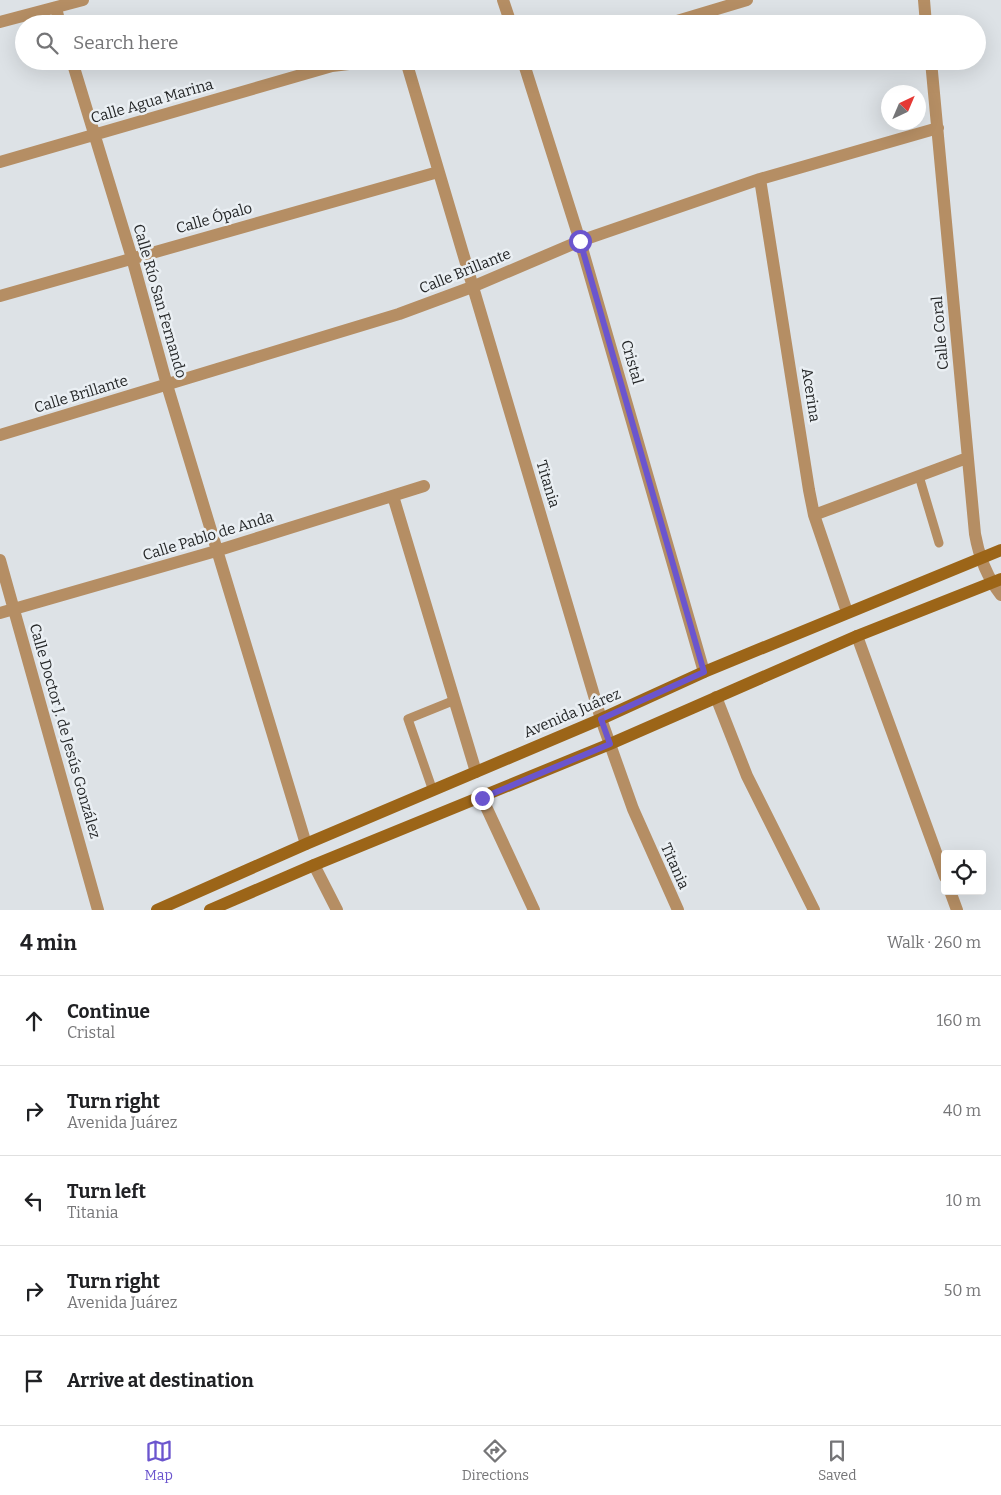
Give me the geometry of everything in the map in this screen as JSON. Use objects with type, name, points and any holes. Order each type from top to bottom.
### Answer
[{"type":"main road","name":"Avenida Juárez","points":[[157,910],[306,844],[601,719],[704,672],[1001,550]]},
{"type":"main road","points":[[210,910],[314,865],[482,798],[610,744],[857,636],[996,581]]},
{"type":"street","points":[[28,15],[82,0]]},
{"type":"street","points":[[503,0],[508,15]]},
{"type":"street","points":[[697,15],[747,0]]},
{"type":"street","points":[[924,0],[925,15]]},
{"type":"street","points":[[56,8],[58,15]]},
{"type":"street","points":[[0,22],[15,18]]},
{"type":"street","name":"Calle Río San Fernando","points":[[75,70],[132,258],[216,551],[306,844]]},
{"type":"street","name":"Calle Agua Marina","points":[[0,162],[318,70]]},
{"type":"street","name":"Titania","points":[[407,70],[601,719],[633,809],[678,910]]},
{"type":"street","name":"Cristal","points":[[526,70],[580,241],[704,672]]},
{"type":"street","name":"Calle Coral","points":[[932,70],[967,458],[980,558],[996,581],[1001,595]]},
{"type":"street","name":"Calle Brillante","points":[[0,435],[400,314],[472,287],[580,241],[760,179],[938,128]]},
{"type":"street","name":"Calle Ópalo","points":[[0,296],[438,172]]},
{"type":"street","name":"Acerina","points":[[760,179],[814,515],[848,612]]},
{"type":"street","points":[[814,515],[967,458]]},
{"type":"street","name":"Calle Pablo de Anda","points":[[0,613],[216,551],[424,486]]},
{"type":"street","points":[[393,496],[476,772]]},
{"type":"street","name":"Calle Doctor J. de Jesús González","points":[[0,560],[98,910]]},
{"type":"street","points":[[857,636],[941,866]]},
{"type":"street","points":[[716,697],[748,776],[814,910]]},
{"type":"street","points":[[482,798],[534,910]]},
{"type":"street","points":[[314,865],[337,910]]},
{"type":"street","points":[[951,895],[957,910]]},
{"type":"lane","points":[[919,476],[939,543]]},
{"type":"lane","points":[[433,791],[408,720],[455,700]]},
{"type":"route","points":[[482,798],[610,744],[601,719],[704,672],[580,241]]}]
